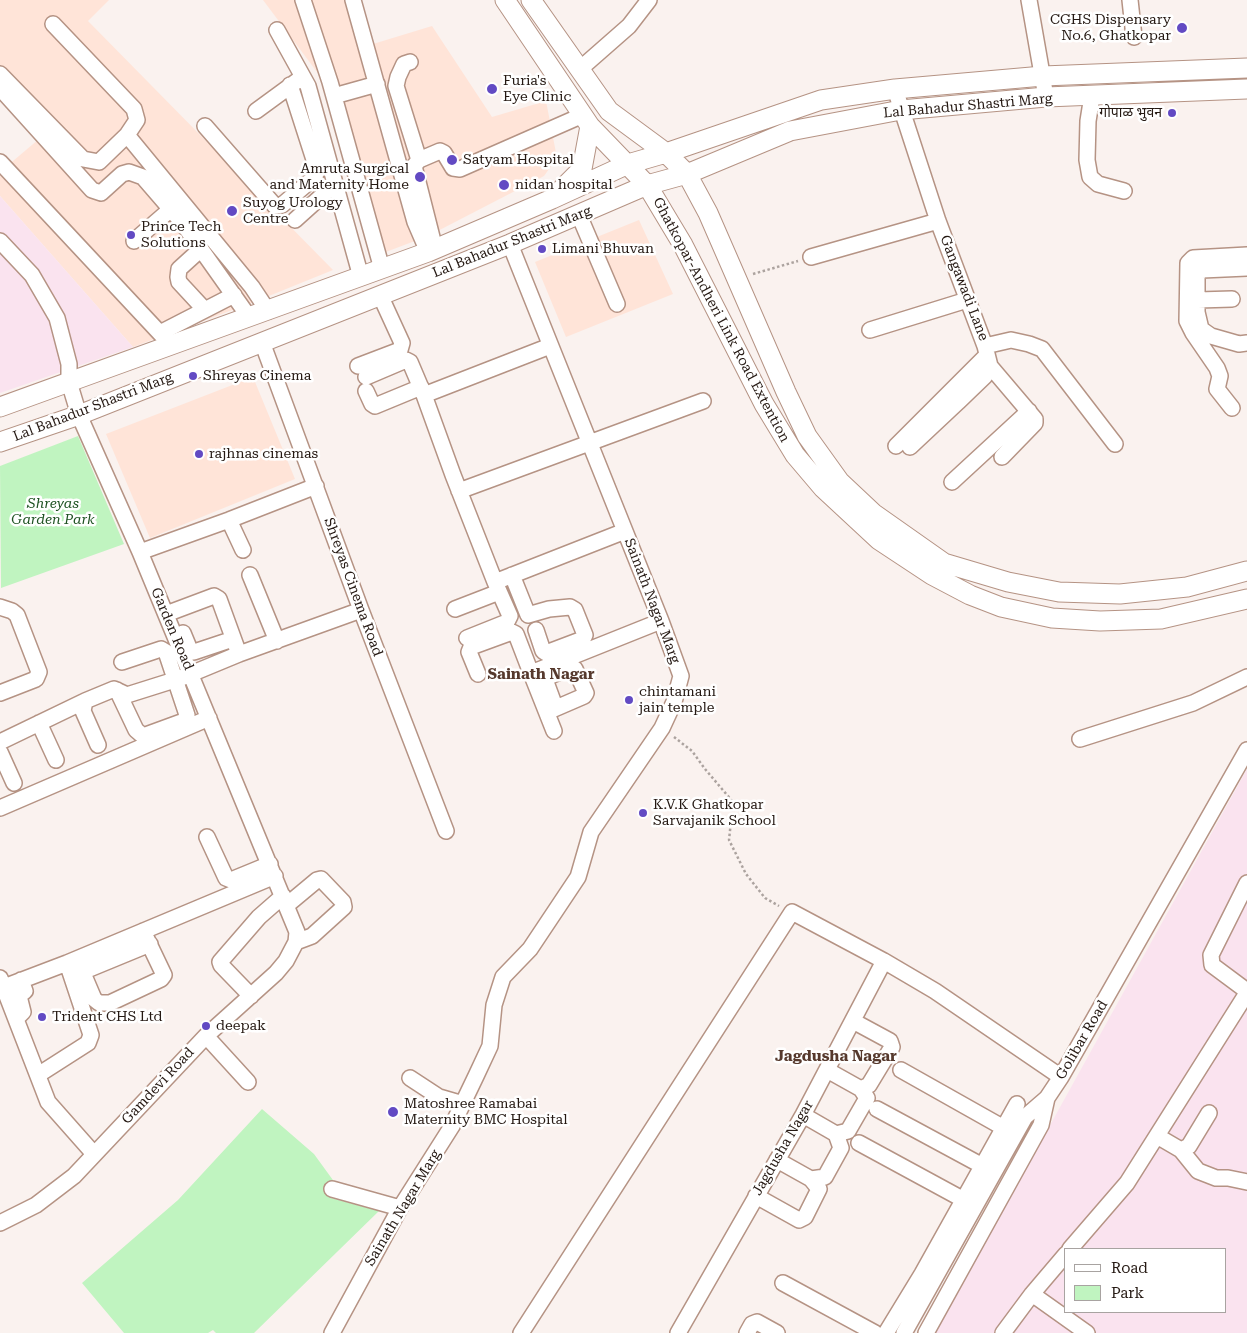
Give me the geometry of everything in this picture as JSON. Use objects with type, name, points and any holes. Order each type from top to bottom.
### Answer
[{"type":"main road","name":"Ghatkopar-Andheri Link Road Extention","points":[[505,0],[587,121],[648,185],[684,245],[764,404],[795,455],[823,488],[879,540],[932,575],[970,595],[1001,607],[1052,618],[1100,621],[1161,619],[1247,599]]},
{"type":"main road","name":"Ghatkopar-Andheri Link Road Extention","points":[[532,0],[609,111],[666,153],[687,174],[708,213],[786,392],[808,436],[840,482],[873,513],[944,563],[1008,582],[1058,592],[1120,594],[1187,586],[1247,570]]},
{"type":"main road","points":[[524,28],[542,16]]},
{"type":"main road","name":"Lal Bahadur Shastri Marg","points":[[0,406],[68,382],[165,338],[250,317],[432,250],[552,199],[628,164],[666,153],[821,100],[895,89],[1043,76],[1247,68]]},
{"type":"main road","points":[[566,91],[583,73]]},
{"type":"main road","name":"Lal Bahadur Shastri Marg","points":[[0,442],[80,414],[510,244],[648,185],[687,174],[790,131],[901,110],[1046,97],[1247,90]]},
{"type":"main road","points":[[552,199],[582,169],[587,121]]},
{"type":"main road","points":[[764,404],[786,392]]},
{"type":"street","points":[[303,0],[334,96],[382,269]]},
{"type":"street","points":[[353,0],[415,222],[432,250]]},
{"type":"street","points":[[583,73],[629,26],[649,0]]},
{"type":"street","points":[[1029,0],[1046,97]]},
{"type":"street","points":[[1130,0],[1134,37]]},
{"type":"street","points":[[0,74],[83,159],[99,162],[128,135],[137,120],[134,109],[53,24]]},
{"type":"street","points":[[204,126],[275,206],[282,205],[315,177],[317,169],[296,81],[277,30]]},
{"type":"street","points":[[410,62],[404,64],[396,86],[419,160]]},
{"type":"street","points":[[256,111],[296,81]]},
{"type":"street","points":[[296,81],[308,86],[361,277]]},
{"type":"street","points":[[334,96],[377,84]]},
{"type":"street","points":[[0,88],[92,190],[101,193],[122,174],[129,172],[143,177],[171,209],[250,317]]},
{"type":"street","name":"Gangawadi Lane","points":[[895,89],[938,221],[986,350],[1011,340],[1042,349],[1115,444]]},
{"type":"street","points":[[1092,96],[1088,121],[1087,160],[1090,177],[1098,184],[1124,191]]},
{"type":"street","points":[[432,250],[414,166],[419,160],[440,152],[444,153],[453,168],[460,169],[587,121]]},
{"type":"street","points":[[128,135],[252,286],[268,311]]},
{"type":"street","points":[[0,162],[165,338],[204,310],[234,295]]},
{"type":"street","points":[[295,220],[335,184]]},
{"type":"street","points":[[134,242],[171,209]]},
{"type":"street","points":[[579,214],[617,304]]},
{"type":"street","points":[[811,257],[938,221]]},
{"type":"street","name":"Garden Road","points":[[0,241],[32,275],[57,318],[69,364],[68,382],[80,414],[140,552],[170,613],[191,673],[272,870]]},
{"type":"street","name":"Sainath Nagar Marg","points":[[332,1333],[400,1208],[452,1126],[463,1104],[490,1046],[494,1005],[503,977],[530,949],[578,877],[591,832],[662,728],[674,702],[681,676],[661,621],[510,244]]},
{"type":"street","points":[[201,249],[179,269],[178,277],[179,282],[204,310]]},
{"type":"street","points":[[1232,408],[1217,389],[1220,376],[1201,329],[1197,312],[1198,275],[1193,258],[1247,256]]},
{"type":"street","points":[[1247,268],[1202,270],[1188,263],[1187,322],[1204,337],[1239,344],[1247,342]]},
{"type":"street","points":[[363,378],[400,350],[402,343],[380,295]]},
{"type":"street","points":[[1198,300],[1232,299]]},
{"type":"street","points":[[870,330],[967,300]]},
{"type":"street","name":"Shreyas Cinema Road","points":[[262,342],[361,610],[446,831]]},
{"type":"street","points":[[363,378],[372,404],[375,406],[550,346]]},
{"type":"street","points":[[953,397],[986,350]]},
{"type":"street","points":[[986,350],[990,366],[1035,419],[1035,423],[1002,457]]},
{"type":"street","points":[[363,378],[406,360],[410,362],[422,391],[459,491],[510,616],[507,622],[466,638]]},
{"type":"street","points":[[908,441],[953,397],[984,376]]},
{"type":"street","points":[[459,491],[703,401]]},
{"type":"street","points":[[952,482],[1028,411]]},
{"type":"street","points":[[140,552],[316,486]]},
{"type":"street","points":[[229,520],[243,550]]},
{"type":"street","points":[[455,609],[497,587],[512,575],[625,531]]},
{"type":"street","points":[[250,575],[277,641]]},
{"type":"street","points":[[512,575],[528,614],[570,607],[575,610],[585,635],[582,639],[546,653],[543,651],[536,630]]},
{"type":"street","points":[[236,646],[219,599],[214,596],[170,613],[190,650],[194,652],[277,641],[361,610]]},
{"type":"street","points":[[0,607],[12,610],[18,615],[40,672],[36,679],[0,693]]},
{"type":"street","points":[[531,673],[661,621]]},
{"type":"street","points":[[478,674],[469,652],[471,647],[512,632],[516,634],[531,673],[551,710],[554,731]]},
{"type":"street","points":[[0,742],[114,689],[127,695],[176,680],[236,646]]},
{"type":"street","points":[[117,690],[136,730],[143,736],[184,720],[187,715],[166,652],[161,649],[122,662]]},
{"type":"street","points":[[1080,739],[1193,703],[1247,677]]},
{"type":"street","points":[[85,701],[82,711],[98,745]]},
{"type":"street","points":[[0,808],[209,718]]},
{"type":"street","points":[[39,723],[56,760]]},
{"type":"street","name":"Golibar Road","points":[[926,1333],[1041,1125],[1047,1098],[1061,1077],[1247,750]]},
{"type":"street","points":[[0,752],[14,783]]},
{"type":"street","points":[[207,837],[226,878],[231,880],[272,870]]},
{"type":"street","points":[[272,870],[288,900],[314,935]]},
{"type":"street","points":[[94,1154],[48,1102],[2,982],[21,980],[75,964],[147,937],[272,870]]},
{"type":"street","points":[[251,996],[220,962],[259,917],[288,900],[316,880],[321,880],[343,902],[344,907],[314,935],[296,942]]},
{"type":"street","points":[[1071,1248],[1127,1183],[1247,992],[1212,965],[1211,955],[1247,883]]},
{"type":"street","points":[[288,900],[298,932],[296,942]]},
{"type":"street","points":[[521,1333],[792,912],[884,961],[935,991],[1061,1077]]},
{"type":"street","points":[[75,964],[94,999],[99,1003],[110,1004],[161,979],[164,975],[147,937]]},
{"type":"street","name":"Gamdevi Road","points":[[0,1223],[36,1205],[74,1176],[206,1036],[276,973],[286,961],[296,942]]},
{"type":"street","name":"Jagdusha Nagar","points":[[678,1333],[803,1116],[884,961]]},
{"type":"street","points":[[38,1075],[88,1043],[91,1035],[74,1004],[75,964]]},
{"type":"street","points":[[16,1018],[23,1012],[19,996],[25,991],[21,980]]},
{"type":"street","points":[[853,1021],[890,1041],[892,1047],[869,1085],[861,1089]]},
{"type":"street","points":[[206,1036],[248,1082]]},
{"type":"street","points":[[827,1070],[861,1089],[867,1098],[848,1131],[836,1134]]},
{"type":"street","points":[[901,1070],[1004,1128]]},
{"type":"street","points":[[410,1078],[439,1097],[463,1104]]},
{"type":"street","points":[[886,1333],[964,1200],[1025,1117],[1047,1098]]},
{"type":"street","points":[[904,1333],[988,1169],[1004,1128],[1017,1104]]},
{"type":"street","points":[[876,1109],[1009,1180]]},
{"type":"street","points":[[1181,1150],[1189,1146],[1209,1113]]},
{"type":"street","points":[[803,1116],[836,1134],[841,1148],[826,1177],[811,1179]]},
{"type":"street","points":[[1157,1136],[1181,1150],[1198,1171],[1216,1178],[1228,1178],[1247,1182]]},
{"type":"street","points":[[860,1143],[964,1200]]},
{"type":"street","points":[[756,1196],[799,1220],[805,1216],[820,1189],[811,1179],[777,1160]]},
{"type":"street","points":[[332,1189],[400,1208]]},
{"type":"street","points":[[1003,1333],[1032,1294],[1064,1256]]},
{"type":"street","points":[[783,1283],[876,1333]]},
{"type":"street","points":[[1032,1294],[1087,1333]]},
{"type":"street","points":[[747,1333],[752,1324],[757,1322],[778,1333]]},
{"type":"path","points":[[736,279],[811,257]]},
{"type":"path","points":[[662,728],[692,751],[733,802],[729,840],[746,874],[765,898],[792,912]]},
{"type":"shaded area","points":[[0,0],[109,0],[88,21],[333,270],[133,347],[0,196],[0,172],[39,139],[0,89]]},
{"type":"shaded area","points":[[263,0],[360,0],[373,44],[432,26],[492,117],[546,101],[557,158],[544,176],[428,236],[370,258],[320,76]]},
{"type":"shaded area","points":[[0,196],[133,347],[0,393]]},
{"type":"shaded area","name":"Limani Bhuvan","points":[[639,220],[673,294],[566,337],[535,262]]},
{"type":"shaded area","name":"rajhnas cinemas","points":[[253,377],[295,479],[150,538],[106,434]]},
{"type":"shaded area","points":[[1247,769],[1247,1333],[935,1333]]},
{"type":"green space","name":"Shreyas Garden Park","points":[[78,436],[124,544],[1,588],[0,466]]},
{"type":"green space","points":[[262,1109],[314,1154],[338,1187],[331,1198],[379,1211],[254,1333],[216,1333],[213,1330],[208,1333],[124,1333],[82,1283],[178,1200]]},
{"type":"place","name":"CGHS Dispensary No.6, Ghatkopar","points":[[1182,28]]},
{"type":"place","name":"Furia's Eye Clinic","points":[[492,89]]},
{"type":"place","name":"गोपाळ भुवन","points":[[1172,113]]},
{"type":"place","name":"Satyam Hospital","points":[[452,160]]},
{"type":"place","name":"Amruta Surgical and Maternity Home","points":[[420,177]]},
{"type":"place","name":"nidan hospital","points":[[504,185]]},
{"type":"place","name":"Suyog Urology Centre","points":[[232,211]]},
{"type":"place","name":"Prince Tech Solutions","points":[[131,235]]},
{"type":"place","name":"Limani Bhuvan","points":[[542,249]]},
{"type":"place","name":"Shreyas Cinema","points":[[193,376]]},
{"type":"place","name":"rajhnas cinemas","points":[[199,454]]},
{"type":"place","name":"chintamani jain temple","points":[[629,700]]},
{"type":"place","name":"K.V.K Ghatkopar Sarvajanik School","points":[[643,813]]},
{"type":"place","name":"Trident CHS Ltd","points":[[42,1017]]},
{"type":"place","name":"deepak","points":[[206,1026]]},
{"type":"place","name":"Matoshree Ramabai Maternity BMC Hospital","points":[[393,1112]]},
{"type":"district","name":"Sainath Nagar","points":[[541,675]]},
{"type":"district","name":"Jagdusha Nagar","points":[[836,1057]]}]
